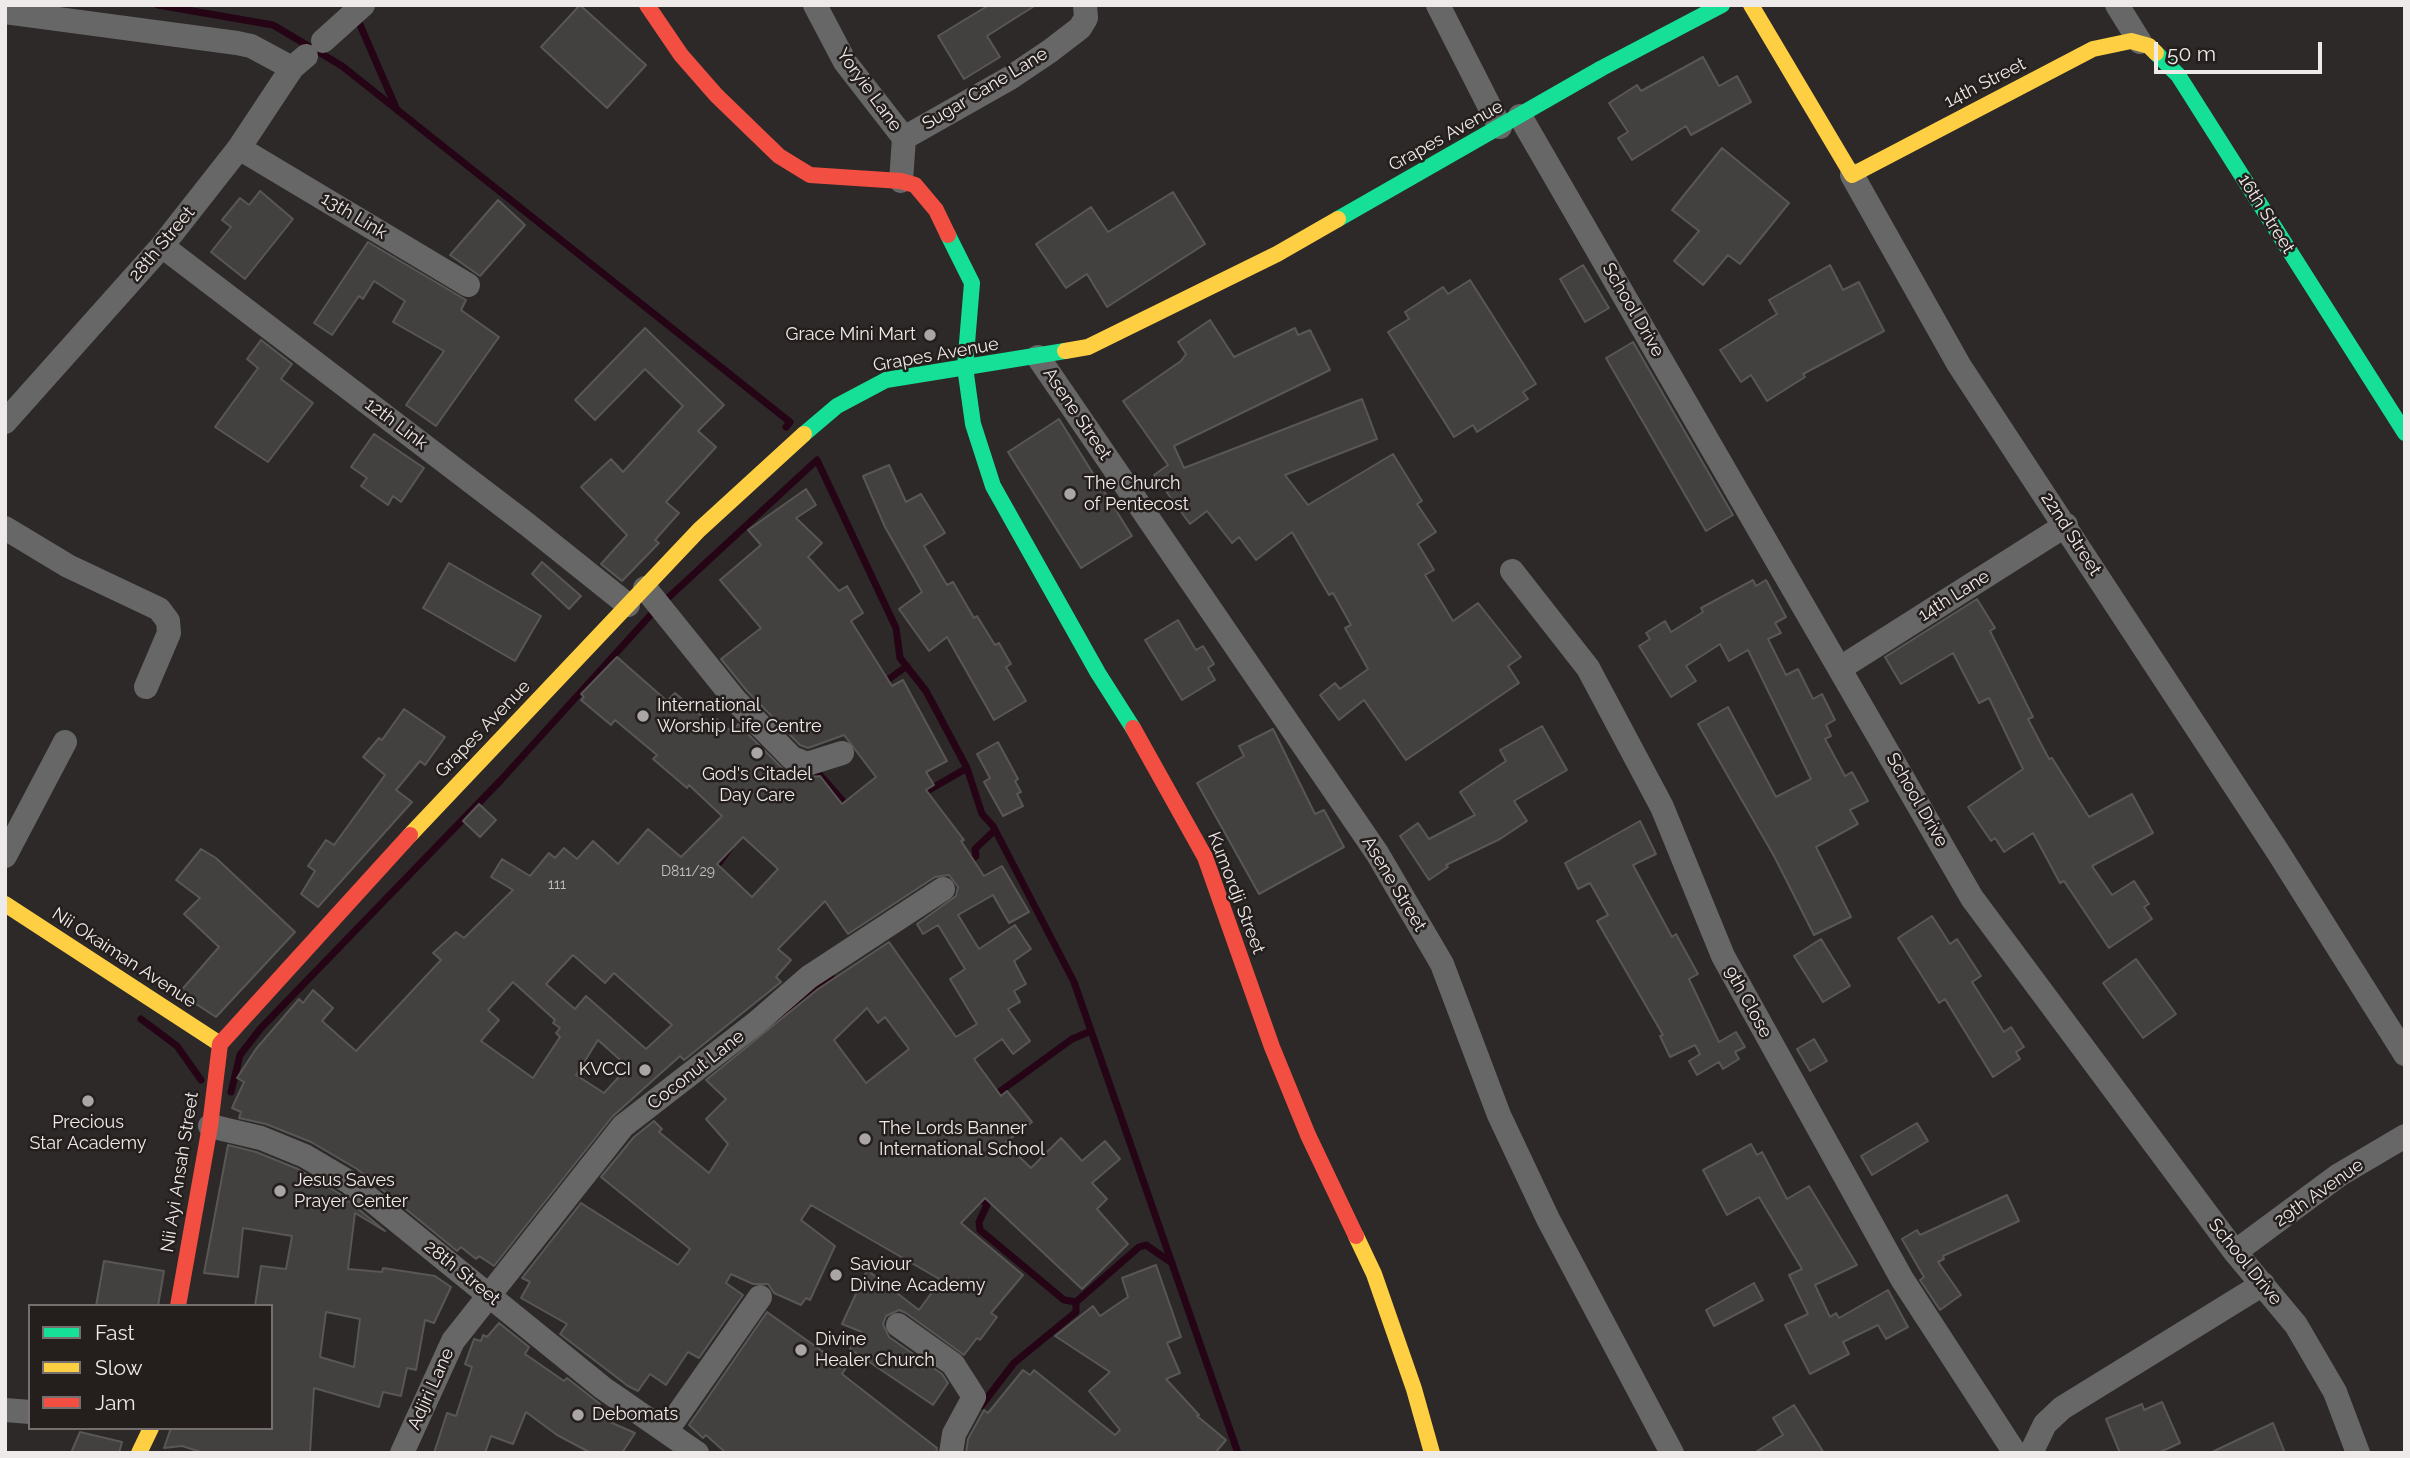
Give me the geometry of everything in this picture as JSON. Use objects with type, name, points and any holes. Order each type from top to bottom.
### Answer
[{"type":"street","name":"28th Street","points":[[5,422],[162,246],[307,55],[363,5]]},
{"type":"street","points":[[647,5],[681,55],[716,95],[792,166],[810,175],[901,181]]},
{"type":"street","name":"Yoryie Lane","points":[[815,5],[845,62],[904,138]]},
{"type":"street","name":"Sugar Cane Lane","points":[[901,181],[904,138],[1010,78],[1050,51],[1080,28],[1086,18],[1085,5]]},
{"type":"street","name":"School Drive","points":[[1438,5],[1842,667],[1972,898],[2235,1252],[2296,1325],[2335,1392],[2358,1453]]},
{"type":"street","name":"Grapes Avenue","points":[[220,1044],[463,777],[636,597],[772,460],[836,406],[860,390],[886,380],[1088,347],[1230,277],[1602,68],[1722,5]]},
{"type":"street","name":"22nd Street","points":[[1751,5],[1852,175],[1959,365],[2066,526],[2405,1054]]},
{"type":"street","name":"16th Street","points":[[2117,5],[2140,42],[2163,57],[2178,75],[2405,433]]},
{"type":"street","points":[[5,12],[307,55]]},
{"type":"street","name":"14th Street","points":[[1852,175],[2093,50],[2140,42]]},
{"type":"street","name":"13th Link","points":[[239,148],[468,285]]},
{"type":"street","name":"Kumordji Street","points":[[901,181],[915,185],[929,199],[972,283],[965,368],[973,424],[993,486],[1098,673],[1142,741],[1205,858],[1282,1072],[1308,1135],[1374,1275],[1414,1390],[1432,1453]]},
{"type":"street","name":"12th Link","points":[[162,246],[528,525],[636,597],[792,758],[807,764],[842,753]]},
{"type":"street","name":"Asene Street","points":[[1038,357],[1377,853],[1442,964],[1510,1138],[1548,1219],[1672,1453]]},
{"type":"street","name":"14th Lane","points":[[1842,667],[2066,526]]},
{"type":"street","points":[[5,528],[68,566],[159,609],[168,621],[169,633],[146,687]]},
{"type":"street","name":"9th Close","points":[[1512,571],[1588,668],[1662,807],[1723,956],[1902,1279],[2015,1453]]},
{"type":"street","points":[[5,856],[65,742]]},
{"type":"street","name":"Coconut Lane","points":[[491,1296],[623,1126],[756,1023],[809,977],[943,889]]},
{"type":"street","name":"Nii Okaiman Avenue","points":[[5,904],[220,1044]]},
{"type":"street","name":"Nii Ayi Ansah Street","points":[[178,1304],[210,1126],[220,1044]]},
{"type":"street","name":"28th Street","points":[[210,1126],[261,1138],[305,1156],[338,1175],[603,1388],[697,1453]]},
{"type":"street","name":"29th Avenue","points":[[2235,1252],[2339,1175],[2405,1136]]},
{"type":"street","points":[[2031,1453],[2045,1424],[2062,1408],[2263,1284]]},
{"type":"street","name":"Adjiri Lane","points":[[402,1453],[453,1341],[491,1296]]},
{"type":"street","points":[[667,1430],[760,1297]]},
{"type":"street","points":[[898,1325],[953,1364],[974,1397],[954,1434],[951,1453]]},
{"type":"street","points":[[5,1410],[28,1412]]},
{"type":"street","points":[[139,1453],[150,1430]]},
{"type":"building","points":[[580,5],[646,65],[607,108],[541,47]]},
{"type":"building","points":[[989,5],[1036,5],[987,36],[1000,57],[964,79],[938,36]]},
{"type":"building","points":[[1703,57],[1719,86],[1737,76],[1751,102],[1691,135],[1686,126],[1632,160],[1618,138],[1628,132],[1609,103],[1637,85],[1641,91]]},
{"type":"building","points":[[1722,148],[1789,203],[1740,264],[1728,255],[1703,285],[1674,261],[1699,231],[1672,210]]},
{"type":"building","points":[[260,191],[293,219],[245,279],[211,252],[231,227],[222,220],[240,198],[249,205]]},
{"type":"building","points":[[1173,192],[1205,244],[1107,307],[1087,274],[1066,288],[1036,244],[1091,207],[1108,232]]},
{"type":"building","points":[[498,200],[525,225],[480,276],[450,255]]},
{"type":"building","points":[[368,242],[466,300],[461,310],[499,337],[436,426],[406,405],[444,351],[393,322],[405,301],[374,281],[363,299],[359,296],[332,335],[314,323]]},
{"type":"building","points":[[1583,265],[1609,308],[1585,322],[1560,279]]},
{"type":"building","points":[[1830,265],[1843,290],[1859,282],[1884,331],[1803,374],[1805,377],[1767,401],[1751,375],[1741,382],[1720,350],[1777,314],[1769,300]]},
{"type":"building","points":[[1470,280],[1536,384],[1523,392],[1528,399],[1477,432],[1473,425],[1454,437],[1388,332],[1409,319],[1405,312],[1443,287],[1448,294]]},
{"type":"building","points":[[1210,320],[1234,357],[1295,328],[1298,335],[1310,330],[1330,370],[1174,446],[1184,468],[1362,399],[1377,439],[1285,475],[1308,505],[1393,454],[1422,501],[1417,504],[1436,532],[1418,544],[1434,570],[1425,575],[1453,621],[1478,603],[1521,657],[1508,666],[1519,683],[1406,760],[1364,700],[1339,720],[1320,695],[1335,683],[1340,689],[1368,669],[1345,628],[1351,625],[1333,593],[1329,595],[1292,532],[1256,560],[1239,537],[1232,543],[1207,511],[1190,524],[1154,475],[1168,465],[1123,401],[1181,361],[1186,354],[1178,342]]},
{"type":"building","points":[[645,328],[724,405],[698,431],[716,447],[666,502],[679,513],[655,540],[659,543],[622,581],[601,564],[627,535],[581,487],[611,459],[623,472],[683,406],[645,369],[595,420],[575,400]]},
{"type":"building","points":[[261,340],[292,364],[281,379],[313,403],[268,462],[215,427],[258,368],[247,359]]},
{"type":"building","points":[[1633,342],[1733,515],[1706,531],[1606,358]]},
{"type":"building","name":"The Church of Pentecost","points":[[1059,419],[1132,536],[1081,568],[1008,452]]},
{"type":"building","points":[[374,434],[424,468],[401,502],[393,496],[388,505],[361,486],[367,478],[351,467]]},
{"type":"building","points":[[889,465],[906,502],[921,494],[945,533],[924,546],[947,585],[953,582],[974,618],[977,616],[995,645],[999,643],[1011,664],[1006,667],[1026,701],[994,720],[947,637],[929,651],[899,609],[922,592],[885,527],[863,476]]},
{"type":"building","points":[[806,489],[816,505],[796,518],[822,543],[808,557],[839,591],[847,586],[863,613],[851,621],[892,686],[903,680],[947,761],[926,772],[934,785],[926,790],[964,840],[961,841],[984,876],[1002,866],[1029,912],[1009,923],[993,895],[958,915],[979,949],[1015,925],[1031,949],[1014,961],[1026,984],[1014,991],[1020,1002],[1008,1009],[1030,1041],[1013,1054],[1002,1039],[974,1059],[1001,1096],[1007,1091],[1032,1122],[1005,1143],[1031,1168],[1061,1138],[1082,1161],[1105,1141],[1120,1159],[1092,1183],[1107,1199],[1097,1209],[1128,1244],[1082,1289],[985,1198],[961,1223],[1023,1275],[991,1313],[997,1317],[980,1340],[977,1338],[964,1355],[906,1313],[899,1310],[886,1316],[883,1324],[889,1337],[942,1374],[948,1383],[933,1405],[850,1349],[862,1332],[842,1324],[867,1270],[919,1310],[941,1280],[811,1205],[801,1220],[835,1246],[810,1300],[806,1298],[801,1305],[774,1293],[768,1284],[753,1284],[731,1274],[726,1283],[743,1295],[699,1358],[688,1352],[666,1385],[650,1374],[638,1391],[628,1386],[560,1334],[567,1324],[521,1298],[530,1282],[522,1278],[581,1203],[678,1265],[690,1249],[601,1177],[634,1137],[654,1121],[662,1129],[659,1132],[709,1173],[728,1144],[706,1119],[726,1099],[706,1080],[818,989],[889,942],[956,1037],[977,1024],[950,979],[965,969],[938,925],[923,934],[917,924],[956,896],[958,887],[949,875],[935,877],[848,934],[825,901],[778,949],[791,960],[776,977],[781,982],[684,1060],[680,1056],[612,1117],[494,1266],[479,1256],[476,1259],[461,1247],[457,1251],[357,1169],[311,1142],[266,1124],[239,1118],[241,1112],[232,1108],[244,1082],[237,1078],[256,1049],[299,999],[303,1003],[313,990],[333,1008],[322,1021],[356,1051],[441,960],[433,953],[456,932],[464,938],[513,890],[491,877],[502,859],[530,876],[549,853],[555,858],[564,848],[577,859],[593,841],[618,864],[648,829],[681,857],[722,816],[689,785],[687,788],[653,759],[657,755],[615,720],[611,725],[581,700],[584,697],[581,694],[617,657],[667,701],[675,693],[712,725],[717,719],[732,732],[738,724],[786,772],[802,778],[820,776],[842,804],[876,777],[844,735],[808,748],[800,745],[747,691],[721,659],[761,628],[720,580],[761,545],[748,530]],"holes":[[[743,837],[778,869],[752,897],[717,864]],[[573,955],[605,983],[614,973],[672,1025],[646,1049],[586,996],[575,1009],[546,984]],[[513,982],[555,1020],[553,1023],[560,1028],[556,1033],[560,1037],[533,1078],[481,1041],[499,1020],[488,1010]],[[867,1008],[878,1023],[885,1017],[909,1049],[866,1083],[834,1040]],[[598,1040],[628,1067],[604,1093],[576,1075]]]},
{"type":"building","points":[[542,562],[581,596],[569,609],[532,574]]},
{"type":"building","points":[[449,563],[541,616],[515,661],[423,608]]},
{"type":"building","points":[[1753,580],[1756,586],[1766,580],[1786,617],[1775,623],[1781,633],[1768,639],[1786,675],[1798,669],[1813,699],[1822,694],[1835,720],[1826,725],[1831,736],[1825,739],[1845,776],[1852,772],[1868,801],[1850,810],[1858,824],[1816,847],[1851,917],[1814,935],[1774,856],[1698,724],[1728,707],[1776,797],[1811,779],[1748,650],[1729,661],[1720,644],[1686,666],[1696,681],[1671,697],[1639,646],[1650,639],[1646,633],[1665,621],[1671,632],[1703,612],[1701,608]]},
{"type":"building","points":[[1977,599],[1995,628],[1990,631],[2033,717],[2028,719],[2049,759],[2052,758],[2089,817],[2132,794],[2153,833],[2092,866],[2112,895],[2134,881],[2149,904],[2144,907],[2152,919],[2109,948],[2064,881],[2060,883],[2033,833],[2004,852],[1995,838],[1991,841],[1968,807],[2023,769],[1989,698],[1979,703],[1953,653],[1901,684],[1885,657]]},
{"type":"building","points":[[1178,620],[1196,650],[1203,646],[1214,664],[1208,668],[1215,680],[1182,700],[1145,640]]},
{"type":"building","points":[[404,709],[445,737],[425,765],[420,761],[396,790],[412,802],[318,907],[301,894],[315,871],[308,866],[326,840],[334,845],[385,775],[363,757],[379,738],[382,740]]},
{"type":"building","points":[[1542,726],[1567,770],[1514,801],[1527,821],[1500,839],[1446,865],[1448,867],[1429,880],[1400,836],[1418,823],[1429,839],[1475,815],[1460,792],[1506,761],[1500,750]]},
{"type":"building","points":[[1273,729],[1315,814],[1324,810],[1344,847],[1259,894],[1197,783],[1244,756],[1239,746]]},
{"type":"building","points":[[998,742],[1018,779],[1015,781],[1021,792],[1017,794],[1023,806],[1003,816],[984,782],[990,778],[977,754]]},
{"type":"building","points":[[479,804],[496,820],[480,837],[463,821]]},
{"type":"building","points":[[1640,821],[1656,854],[1633,865],[1672,937],[1676,934],[1698,974],[1689,979],[1719,1042],[1736,1032],[1745,1047],[1735,1052],[1739,1059],[1723,1069],[1719,1062],[1697,1075],[1689,1061],[1700,1054],[1695,1045],[1670,1057],[1660,1036],[1663,1035],[1597,921],[1608,915],[1590,883],[1578,889],[1565,863]]},
{"type":"building","points":[[201,849],[216,858],[295,932],[216,1017],[179,993],[219,947],[184,914],[200,898],[176,880]]},
{"type":"building","points":[[1932,916],[1950,944],[1957,939],[1981,976],[1972,982],[2004,1032],[2011,1027],[2024,1047],[2016,1052],[2020,1059],[1993,1077],[1945,999],[1939,1003],[1898,938]]},
{"type":"building","points":[[1821,939],[1850,986],[1823,1002],[1794,956]]},
{"type":"building","points":[[2136,959],[2176,1014],[2143,1038],[2103,983]]},
{"type":"building","points":[[1814,1039],[1827,1061],[1810,1071],[1797,1049]]},
{"type":"building","points":[[1917,1123],[1928,1141],[1872,1175],[1861,1156]]},
{"type":"building","points":[[1751,1144],[1757,1155],[1762,1152],[1787,1199],[1809,1186],[1857,1265],[1815,1285],[1830,1317],[1836,1313],[1839,1318],[1888,1290],[1908,1327],[1886,1339],[1878,1325],[1843,1342],[1849,1354],[1810,1374],[1785,1325],[1808,1314],[1789,1275],[1802,1269],[1759,1197],[1727,1215],[1703,1170]]},
{"type":"building","points":[[228,1145],[256,1152],[298,1169],[340,1194],[385,1231],[355,1213],[348,1269],[382,1272],[383,1268],[435,1276],[451,1287],[434,1323],[425,1320],[416,1370],[407,1368],[401,1396],[383,1392],[379,1407],[314,1388],[310,1453],[204,1453],[182,1446],[164,1448],[170,1430],[273,1430],[273,1304],[255,1304],[261,1266],[286,1269],[292,1236],[243,1228],[238,1277],[204,1273]],"holes":[[[326,1312],[360,1319],[354,1367],[320,1357]]]},
{"type":"building","points":[[2007,1195],[2019,1221],[1943,1256],[1944,1259],[1938,1262],[1961,1295],[1940,1310],[1920,1280],[1924,1277],[1902,1239],[1917,1230],[1920,1235]]},
{"type":"building","points":[[104,1261],[164,1271],[158,1304],[96,1304]]},
{"type":"building","points":[[1156,1265],[1181,1337],[1167,1343],[1180,1373],[1166,1379],[1199,1415],[1197,1416],[1226,1440],[1215,1453],[966,1453],[968,1439],[984,1410],[988,1413],[1023,1370],[1030,1375],[1034,1370],[1115,1435],[1120,1430],[1089,1391],[1110,1372],[1055,1336],[1093,1306],[1100,1316],[1128,1297],[1122,1278]]},
{"type":"building","points":[[1754,1283],[1763,1300],[1714,1326],[1706,1310]]},
{"type":"building","points":[[767,1312],[846,1368],[842,1374],[937,1448],[936,1453],[726,1453],[706,1435],[703,1438],[689,1425]]},
{"type":"building","points":[[499,1323],[529,1347],[525,1354],[564,1381],[567,1378],[600,1404],[603,1419],[635,1433],[622,1453],[591,1453],[557,1435],[526,1412],[513,1444],[491,1436],[485,1453],[434,1453],[447,1413],[456,1416],[472,1367],[465,1364],[474,1339],[481,1341],[483,1335],[487,1337]]},
{"type":"building","points":[[2162,1402],[2180,1443],[2158,1453],[2120,1453],[2106,1419],[2142,1404],[2144,1410]]},
{"type":"building","points":[[1794,1405],[1824,1453],[1754,1453],[1783,1435],[1773,1418]]},
{"type":"building","points":[[2273,1423],[2285,1453],[2210,1453]]},
{"type":"building","points":[[80,1432],[122,1442],[119,1453],[71,1453]]},
{"type":"waterway","points":[[158,5],[273,25],[342,66],[790,422],[786,427]]},
{"type":"waterway","points":[[357,18],[397,110]]},
{"type":"waterway","points":[[231,1092],[240,1055],[261,1028],[501,780],[656,609],[817,460],[896,628],[900,658],[926,691],[967,768],[982,814],[993,826],[1074,982],[1238,1453]]},
{"type":"waterway","points":[[882,684],[907,666]]},
{"type":"waterway","points":[[813,767],[848,807]]},
{"type":"waterway","points":[[919,791],[922,794],[967,768]]},
{"type":"waterway","points":[[966,864],[976,856],[975,849],[995,830]]},
{"type":"waterway","points":[[718,864],[730,848]]},
{"type":"waterway","points":[[777,1019],[831,976]]},
{"type":"waterway","points":[[141,1019],[177,1046],[201,1080]]},
{"type":"waterway","points":[[991,1098],[1072,1039],[1091,1031]]},
{"type":"waterway","points":[[979,1195],[987,1205],[979,1222],[980,1230],[1064,1300],[1076,1302],[1139,1247],[1146,1245],[1172,1263]]},
{"type":"waterway","points":[[981,1406],[1014,1363],[1076,1312],[1076,1302]]},
{"type":"traffic: fast","points":[[1338,219],[1602,68],[1722,5]]},
{"type":"traffic: fast","points":[[2156,53],[2178,75],[2405,433]]},
{"type":"traffic: fast","points":[[948,235],[972,283],[965,367],[973,424],[993,486],[1098,673],[1133,728]]},
{"type":"traffic: fast","points":[[804,434],[837,406],[886,380],[1065,351]]},
{"type":"traffic: slow","points":[[1751,5],[1852,175],[2093,49],[2131,41],[2149,46],[2156,53]]},
{"type":"traffic: slow","points":[[1065,351],[1088,347],[1277,254],[1338,219]]},
{"type":"traffic: slow","points":[[410,835],[699,530],[804,434]]},
{"type":"traffic: slow","points":[[5,904],[220,1044]]},
{"type":"traffic: slow","points":[[1356,1236],[1374,1274],[1414,1389],[1432,1453]]},
{"type":"traffic: slow","points":[[139,1453],[150,1430]]},
{"type":"traffic: jam","points":[[647,5],[681,55],[716,95],[779,156],[810,175],[901,181],[915,185],[936,210],[948,235]]},
{"type":"traffic: jam","points":[[1133,728],[1205,857],[1272,1047],[1308,1135],[1356,1236]]},
{"type":"traffic: jam","points":[[220,1044],[410,835]]},
{"type":"traffic: jam","points":[[178,1304],[210,1126],[220,1044]]},
{"type":"place","name":"Grace Mini Mart","points":[[930,335]]},
{"type":"place","name":"The Church of Pentecost","points":[[1070,494]]},
{"type":"place","name":"International Worship Life Centre","points":[[643,716]]},
{"type":"place","name":"God's Citadel Day Care","points":[[757,753]]},
{"type":"place","name":"KVCCI","points":[[645,1070]]},
{"type":"place","name":"Precious Star Academy","points":[[88,1101]]},
{"type":"place","name":"The Lords Banner International School","points":[[865,1139]]},
{"type":"place","name":"Jesus Saves Prayer Center","points":[[280,1191]]},
{"type":"place","name":"Saviour Divine Academy","points":[[836,1275]]},
{"type":"place","name":"Divine Healer Church","points":[[801,1350]]},
{"type":"place","name":"Debomats","points":[[578,1415]]}]
